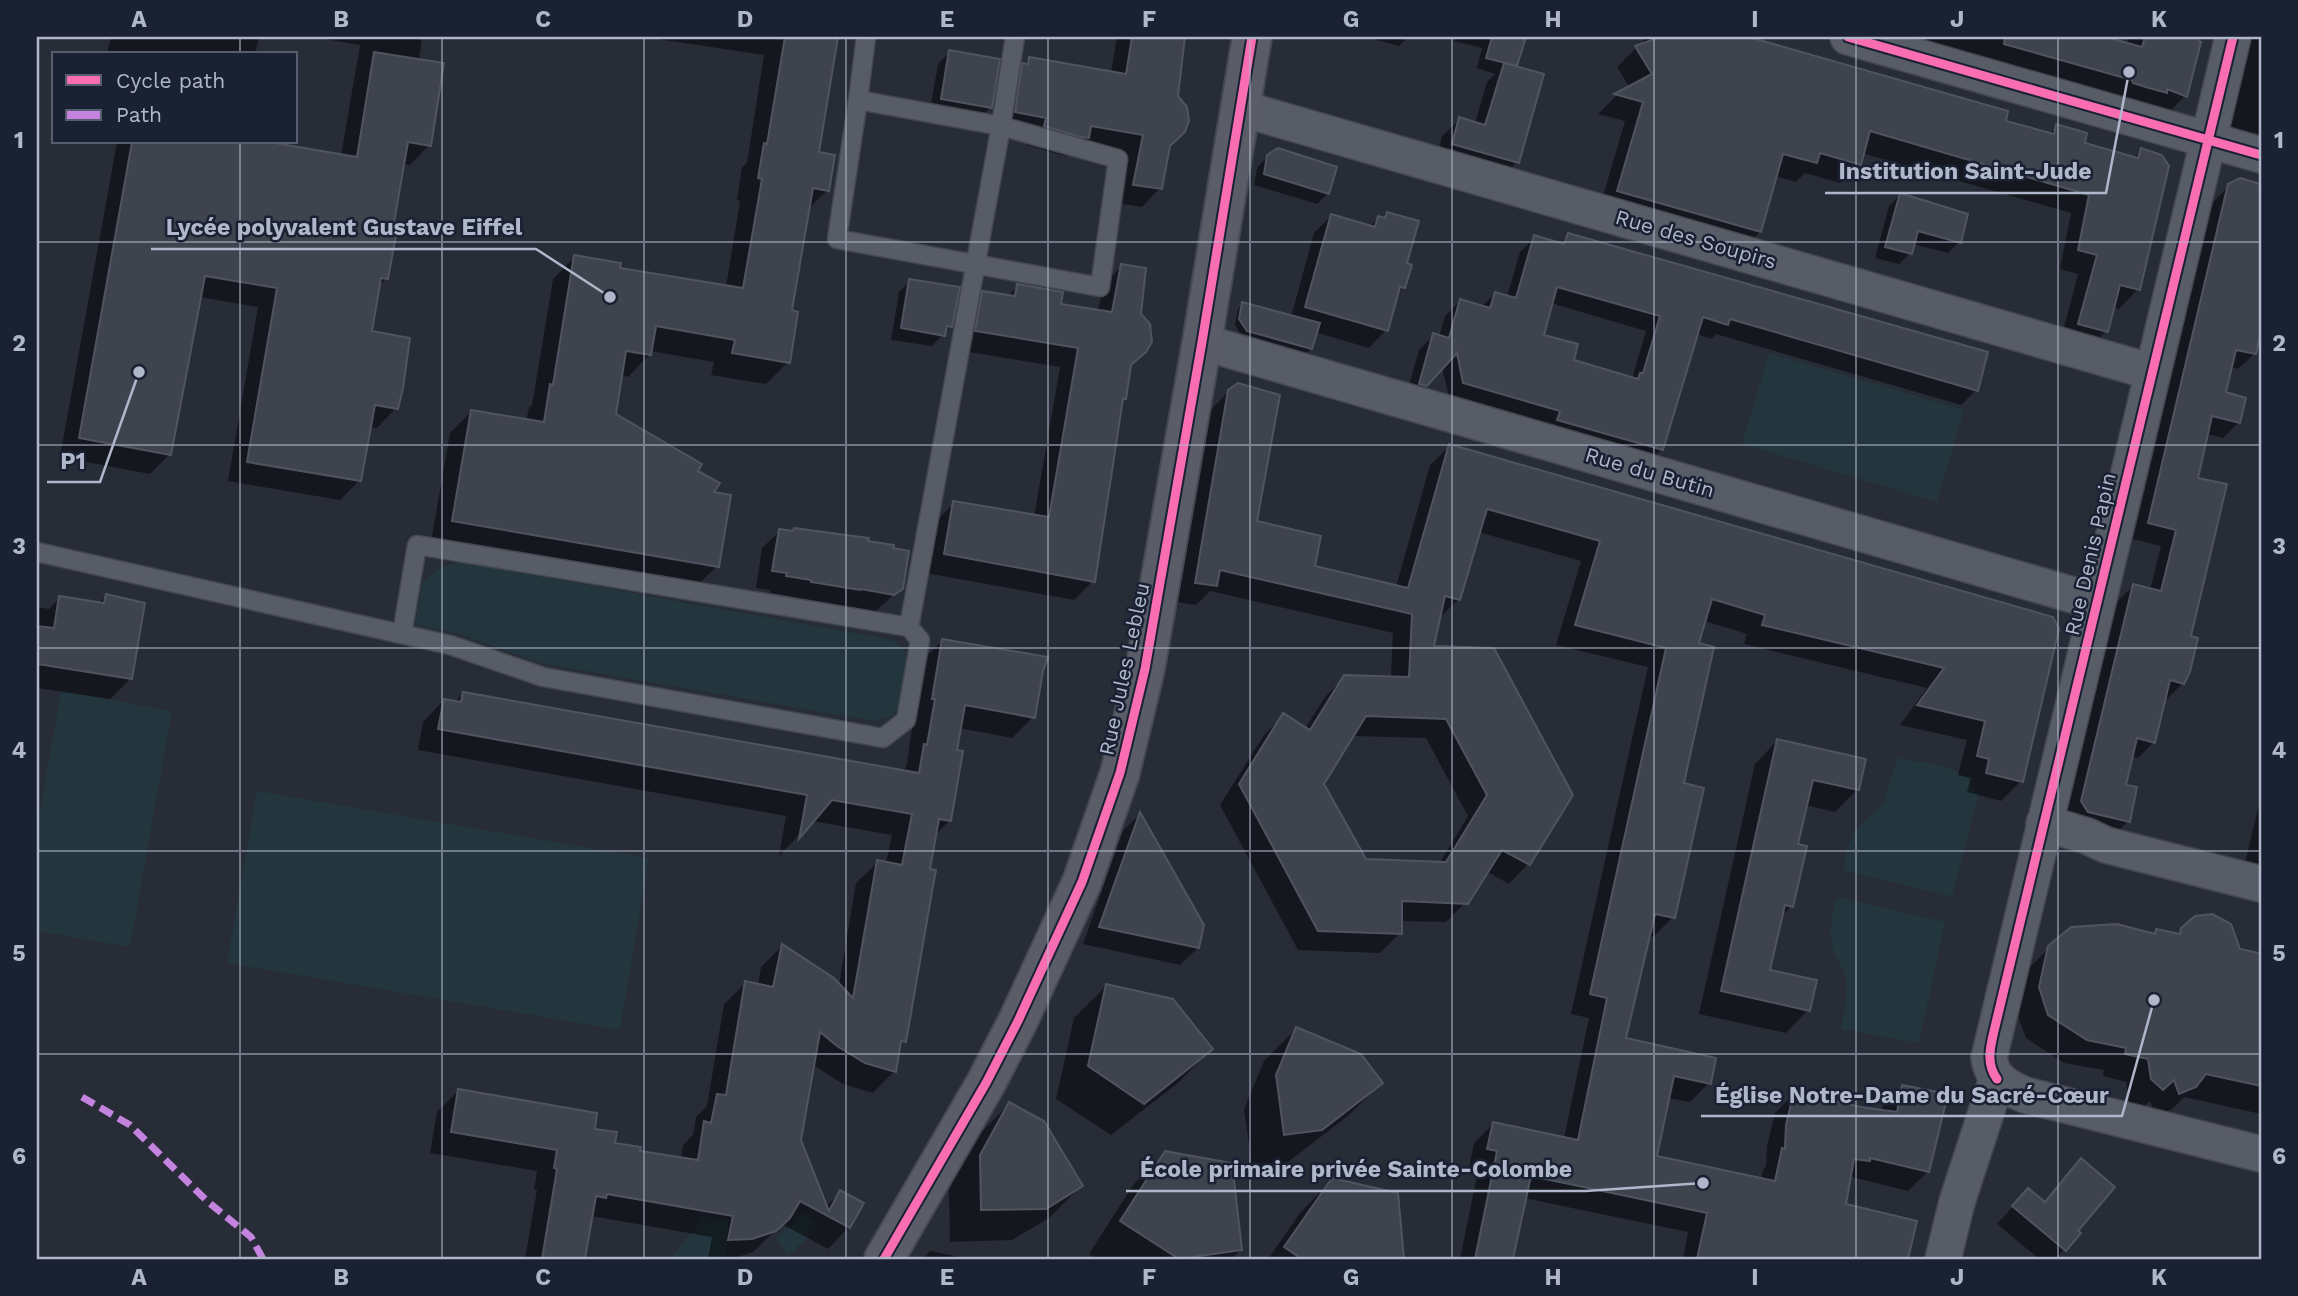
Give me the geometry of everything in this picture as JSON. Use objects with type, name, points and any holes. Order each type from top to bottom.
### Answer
[{"type":"main road","name":"Rue Jules Lebleu","points":[[884,1259],[986,1083],[1018,1021],[1065,920],[1107,813],[1130,738],[1145,668],[1202,342],[1252,37]]},
{"type":"street","points":[[1848,37],[2261,155]]},
{"type":"street","name":"Rue Denis Papin","points":[[1943,1259],[1957,1202],[1997,1079],[1990,1065],[1990,1050],[2233,37]]},
{"type":"street","name":"Rue des Soupirs","points":[[1240,108],[2152,372]]},
{"type":"street","name":"Rue du Butin","points":[[1202,342],[2097,602]]},
{"type":"street","points":[[2044,823],[2087,836],[2106,845],[2261,884]]},
{"type":"street","points":[[1997,1079],[2014,1090],[2038,1099],[2261,1154]]},
{"type":"lane","points":[[858,100],[1000,126],[1118,159],[1100,287],[837,239],[866,37]]},
{"type":"lane","points":[[909,627],[1014,37]]},
{"type":"lane","points":[[37,552],[450,645],[543,677],[883,738],[906,720],[920,640],[909,627],[417,545],[402,634]]},
{"type":"shaded area","points":[[1769,353],[1964,410],[1937,502],[1742,444]]},
{"type":"shaded area","points":[[460,562],[893,640],[905,652],[907,662],[900,704],[892,715],[875,721],[540,663],[460,634],[415,624],[423,581],[443,566]]},
{"type":"shaded area","points":[[61,691],[172,711],[130,947],[37,931],[37,828]]},
{"type":"shaded area","points":[[1897,758],[1956,771],[1966,777],[1978,797],[1952,896],[1844,871],[1846,852],[1853,834],[1863,821],[1883,805]]},
{"type":"shaded area","points":[[257,791],[649,858],[620,1030],[227,963]]},
{"type":"shaded area","points":[[1837,897],[1945,922],[1919,1043],[1841,1029],[1847,986],[1835,955],[1831,933]]},
{"type":"shaded area","points":[[802,1211],[819,1226],[787,1257],[776,1237],[797,1221]]},
{"type":"shaded area","points":[[704,1216],[729,1220],[725,1259],[671,1258]]},
{"type":"building","points":[[785,37],[838,37],[819,152],[835,155],[829,191],[813,188],[792,310],[798,312],[790,363],[732,353],[735,340],[656,326],[651,355],[626,351],[616,414],[702,464],[698,471],[720,483],[714,492],[731,495],[719,567],[452,521],[471,410],[544,422],[550,384],[553,385],[574,255],[621,263],[620,268],[743,288],[762,179],[758,178],[764,143],[767,144]]},
{"type":"building","points":[[1132,37],[1185,37],[1178,96],[1187,107],[1189,121],[1185,132],[1170,146],[1162,189],[1133,185],[1143,135],[1091,126],[1089,138],[1080,137],[1044,126],[1046,118],[1015,112],[1022,63],[1028,64],[1029,57],[1126,74]]},
{"type":"building","points":[[1492,37],[1526,37],[1517,66],[1486,58]]},
{"type":"building","points":[[1660,37],[1749,37],[2008,111],[2006,121],[2054,134],[2056,124],[2087,133],[2085,143],[2138,158],[2141,148],[2162,155],[2169,166],[2140,290],[2120,285],[2108,332],[2078,324],[2097,255],[2078,250],[2089,195],[1870,131],[1861,165],[1820,153],[1817,163],[1783,154],[1761,232],[1617,191],[1643,102],[1614,94],[1652,74],[1635,46]]},
{"type":"building","points":[[2005,37],[2106,37],[2142,47],[2145,37],[2200,37],[2201,42],[2187,97],[2167,89],[2167,93],[2133,83],[2132,80],[2004,44]]},
{"type":"building","points":[[949,50],[1000,59],[992,108],[941,99]]},
{"type":"building","points":[[374,52],[444,63],[431,146],[408,142],[392,234],[396,235],[388,279],[381,278],[372,331],[410,338],[403,388],[398,409],[375,405],[361,481],[247,462],[277,288],[205,276],[171,455],[79,438],[132,144],[281,144],[357,157]]},
{"type":"building","points":[[1504,63],[1544,74],[1519,163],[1452,144],[1459,117],[1485,125]]},
{"type":"building","points":[[1278,148],[1337,167],[1329,194],[1264,174],[1267,155]]},
{"type":"building","points":[[2240,178],[2261,184],[2261,330],[2256,354],[2236,350],[2226,392],[2246,398],[2240,423],[2212,416],[2198,478],[2227,484],[2191,636],[2198,638],[2190,672],[2184,684],[2170,680],[2155,743],[2137,738],[2126,785],[2137,787],[2130,822],[2088,812],[2081,801],[2133,584],[2161,591],[2176,530],[2148,523],[2228,184]]},
{"type":"building","points":[[1900,193],[1968,214],[1961,243],[1918,231],[1912,254],[1885,247]]},
{"type":"building","points":[[1387,212],[1419,221],[1407,263],[1412,265],[1405,288],[1400,287],[1388,331],[1305,307],[1331,214],[1375,227],[1378,216],[1385,218]]},
{"type":"building","points":[[1568,233],[1988,352],[1978,391],[1730,319],[1728,325],[1703,317],[1663,450],[1557,420],[1560,411],[1463,383],[1457,353],[1427,386],[1419,384],[1433,333],[1449,338],[1460,299],[1490,308],[1495,292],[1516,298],[1534,235],[1564,244]],"holes":[[[1557,287],[1660,316],[1643,373],[1640,373],[1638,379],[1574,360],[1578,344],[1544,335]]]},
{"type":"building","points":[[1121,264],[1146,268],[1141,314],[1150,324],[1152,342],[1146,352],[1131,365],[1126,399],[1123,399],[1095,582],[944,554],[953,501],[1049,517],[1078,348],[975,331],[982,291],[1015,296],[1017,284],[1063,292],[1061,304],[1112,312]]},
{"type":"building","points":[[909,279],[960,287],[952,327],[947,326],[945,336],[901,328]]},
{"type":"building","points":[[1242,302],[1320,323],[1312,349],[1247,331],[1239,319]]},
{"type":"building","points":[[1238,383],[1280,395],[1257,521],[1321,536],[1315,566],[1408,588],[1449,444],[2053,617],[2059,629],[2023,782],[1986,773],[1989,759],[1977,756],[1985,721],[1917,705],[1944,668],[1762,625],[1765,615],[1712,599],[1699,643],[1714,647],[1684,783],[1704,788],[1675,918],[1655,914],[1626,1038],[1716,1058],[1711,1084],[1674,1076],[1657,1156],[1775,1181],[1782,1148],[1785,1149],[1786,1125],[1794,1092],[1897,1112],[1902,1085],[1948,1094],[1929,1172],[1870,1158],[1870,1161],[1854,1159],[1846,1204],[1917,1221],[1908,1259],[1697,1259],[1707,1213],[1531,1176],[1513,1259],[1475,1259],[1497,1151],[1487,1149],[1493,1122],[1578,1140],[1607,998],[1590,994],[1666,648],[1575,625],[1600,541],[1487,509],[1460,600],[1445,596],[1434,646],[1494,648],[1573,795],[1530,865],[1502,850],[1468,904],[1402,901],[1402,934],[1318,931],[1239,784],[1283,713],[1310,730],[1344,675],[1409,677],[1412,614],[1220,570],[1217,586],[1195,583],[1228,390]],"holes":[[[1366,716],[1446,719],[1487,795],[1446,862],[1366,859],[1324,784]]]},
{"type":"building","points":[[794,528],[869,538],[868,541],[894,545],[893,548],[909,551],[903,589],[894,595],[811,582],[786,576],[787,573],[772,571],[779,529],[793,531]]},
{"type":"building","points":[[106,594],[145,603],[132,679],[37,664],[37,626],[54,628],[59,596],[104,603]]},
{"type":"building","points":[[942,639],[1048,657],[1035,718],[965,705],[957,750],[963,751],[951,821],[939,819],[930,869],[936,870],[906,1042],[901,1041],[896,1072],[865,1063],[820,1032],[801,1140],[829,1211],[840,1190],[864,1203],[850,1228],[800,1201],[790,1218],[776,1231],[752,1239],[728,1240],[733,1216],[607,1194],[606,1198],[596,1196],[585,1259],[542,1259],[557,1169],[554,1168],[557,1150],[451,1132],[458,1089],[597,1113],[595,1129],[617,1132],[615,1143],[641,1147],[640,1151],[698,1160],[704,1121],[711,1123],[717,1094],[726,1095],[745,981],[773,987],[782,944],[834,978],[853,998],[877,860],[902,865],[912,814],[832,800],[799,839],[807,795],[438,729],[444,699],[461,702],[463,692],[919,773],[935,699],[932,699]]},
{"type":"building","points":[[1777,739],[1866,759],[1859,790],[1813,780],[1798,844],[1807,846],[1793,907],[1785,905],[1770,970],[1817,980],[1810,1011],[1721,991]]},
{"type":"building","points":[[1140,812],[1204,925],[1199,948],[1099,927]]},
{"type":"building","points":[[2212,914],[2231,924],[2240,949],[2261,956],[2261,1086],[2206,1074],[2196,1087],[2179,1094],[2174,1080],[2163,1090],[2151,1079],[2148,1059],[2125,1054],[2126,1048],[2087,1040],[2048,1015],[2039,987],[2048,946],[2071,927],[2117,924],[2155,934],[2156,929],[2180,934],[2181,928],[2195,916]]},
{"type":"building","points":[[1106,984],[1173,999],[1213,1049],[1144,1104],[1088,1066]]},
{"type":"building","points":[[1296,1027],[1361,1054],[1383,1083],[1322,1130],[1284,1135],[1276,1075]]},
{"type":"building","points":[[1009,1102],[1044,1121],[1083,1186],[1046,1209],[981,1210],[980,1155]]},
{"type":"building","points":[[1165,1151],[1232,1163],[1242,1250],[1179,1259],[1120,1221]]},
{"type":"building","points":[[2081,1158],[2115,1187],[2078,1231],[2081,1233],[2066,1251],[2012,1206],[2028,1188],[2045,1202]]},
{"type":"building","points":[[1332,1178],[1398,1193],[1404,1259],[1302,1259],[1284,1247]]},
{"type":"marked path","points":[[82,1097],[130,1125],[207,1201],[251,1237],[263,1259]]},
{"type":"cycle path","points":[[884,1259],[986,1083],[1018,1021],[1082,882],[1120,773],[1145,669],[1252,37]]},
{"type":"cycle path","points":[[1848,37],[2261,155]]},
{"type":"cycle path","points":[[1997,1079],[1990,1062],[1990,1050],[2233,37]]},
{"type":"place","name":"Institution Saint-Jude","points":[[2129,72]]},
{"type":"place","name":"Lycée polyvalent Gustave Eiffel","points":[[610,297]]},
{"type":"place","name":"P1","points":[[139,372]]},
{"type":"place","name":"Église Notre-Dame du Sacré-Cœur","points":[[2154,1000]]},
{"type":"place","name":"École primaire privée Sainte-Colombe","points":[[1703,1183]]}]
